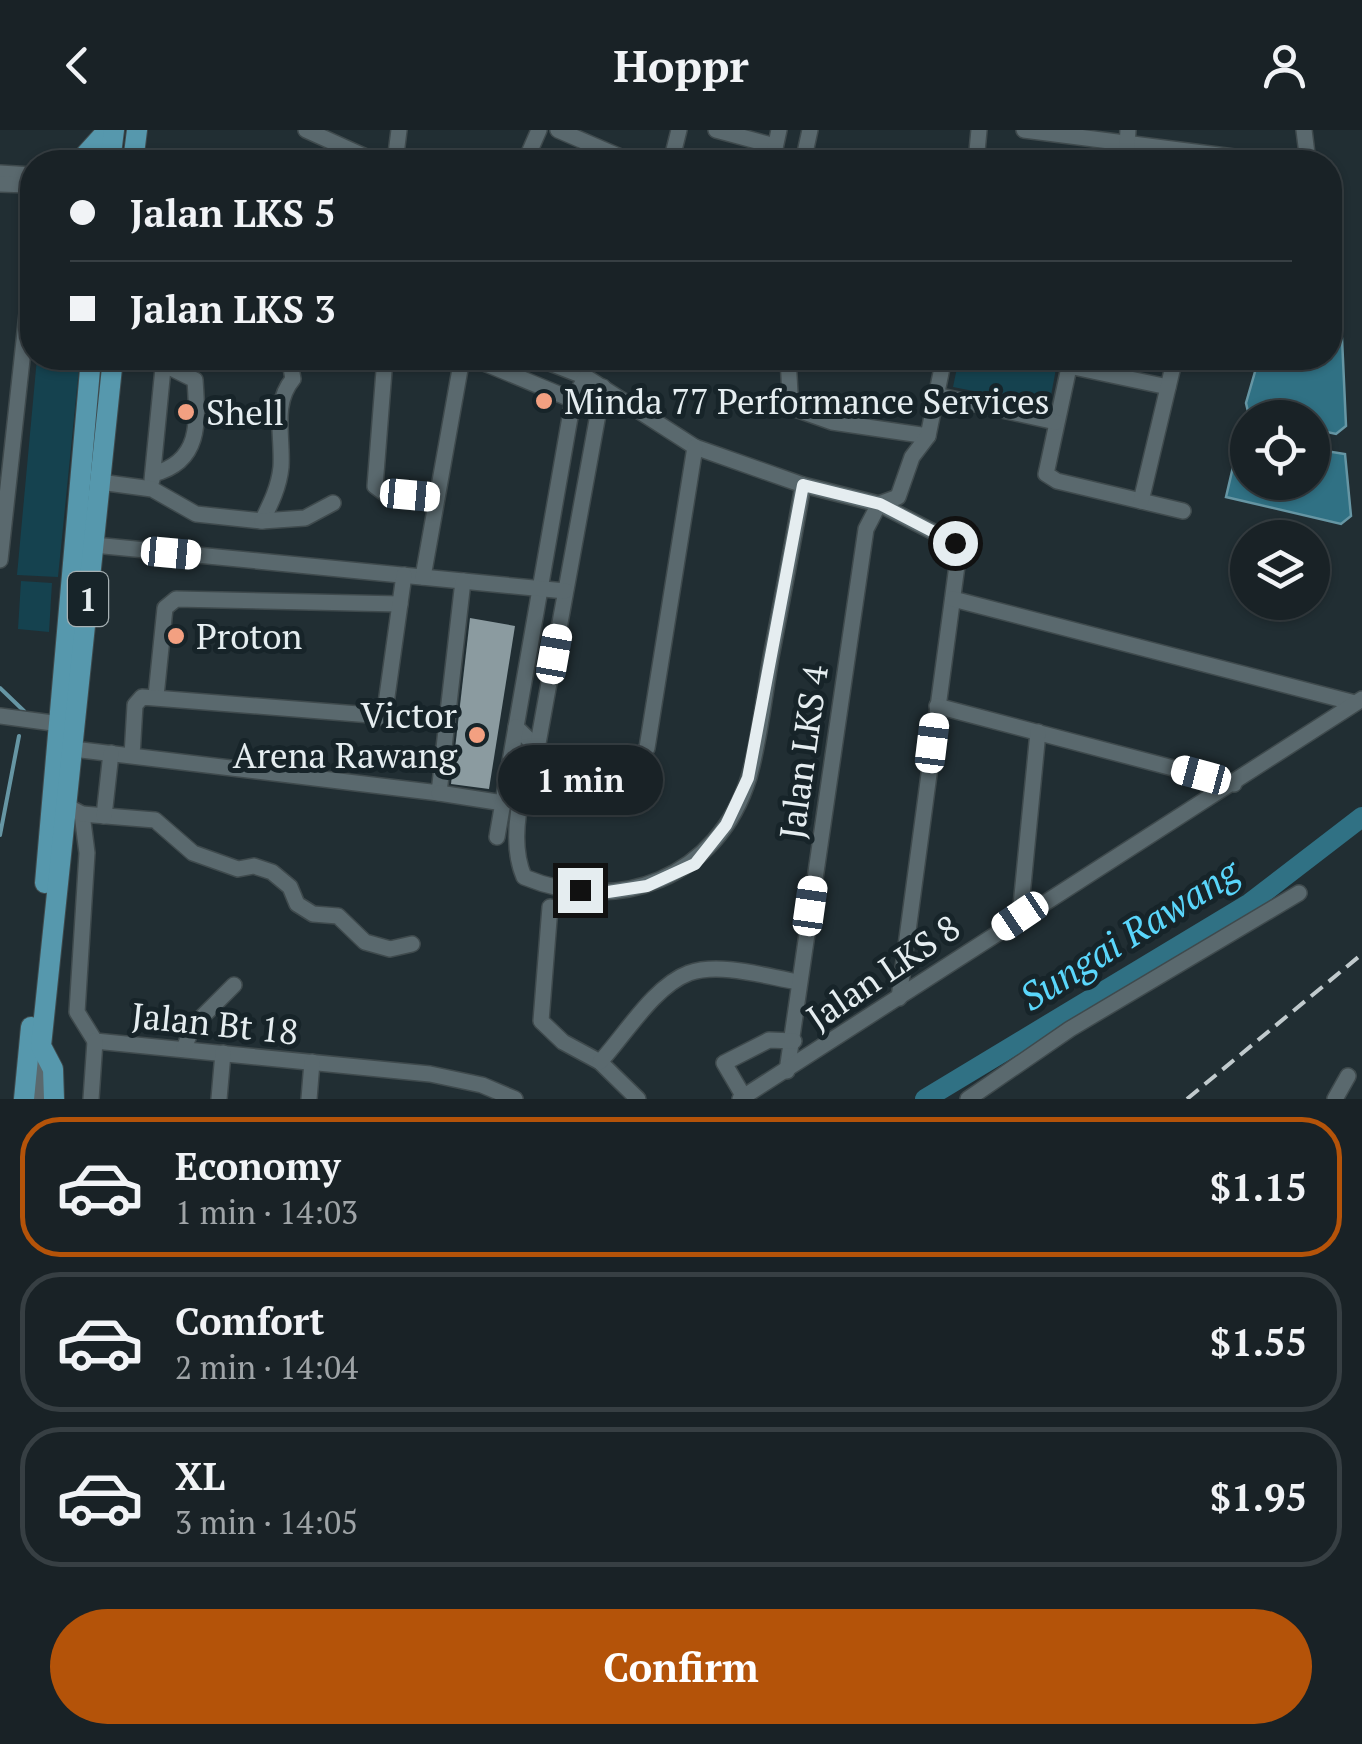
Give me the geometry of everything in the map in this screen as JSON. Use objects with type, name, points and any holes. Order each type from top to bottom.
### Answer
[{"type":"main road","points":[[91,150],[111,130]]},
{"type":"main road","name":"1","points":[[24,1099],[90,370]]},
{"type":"main road","name":"1","points":[[41,1046],[74,810],[72,749],[112,370]]},
{"type":"main road","points":[[41,1046],[53,1069],[54,1099]]},
{"type":"street","points":[[558,130],[604,150]]},
{"type":"street","points":[[716,130],[775,146]]},
{"type":"street","points":[[1024,130],[1128,137],[1203,150]]},
{"type":"street","points":[[312,131],[352,150]]},
{"type":"street","points":[[0,560],[21,370]]},
{"type":"street","points":[[152,482],[163,370]]},
{"type":"street","points":[[100,482],[152,482],[180,464],[195,441],[194,380],[178,370]]},
{"type":"street","points":[[262,521],[275,497],[280,469],[282,392],[293,379],[291,370]]},
{"type":"street","points":[[384,370],[375,486],[383,492],[436,497]]},
{"type":"street","points":[[423,577],[460,370]]},
{"type":"street","points":[[501,370],[574,400]]},
{"type":"street","points":[[570,370],[586,376],[695,447],[803,485],[880,504],[955,543],[958,558],[899,998]]},
{"type":"street","points":[[789,370],[790,394],[798,410],[832,422],[928,436]]},
{"type":"street","name":"Jalan LKS 4","points":[[787,1071],[866,529],[880,504],[898,498],[912,456],[928,436],[941,370]]},
{"type":"street","points":[[1068,370],[1046,474],[1057,481],[1183,511]]},
{"type":"street","points":[[1101,370],[1168,387]]},
{"type":"street","points":[[1141,501],[1173,370]]},
{"type":"street","points":[[497,836],[574,400],[586,376]]},
{"type":"street","points":[[603,388],[538,750],[523,780],[517,861],[524,876],[552,888],[608,892],[647,886],[695,864],[726,825],[748,778],[803,485]]},
{"type":"street","points":[[936,395],[1056,422]]},
{"type":"street","points":[[516,727],[559,768],[615,772],[635,762],[647,748],[695,447]]},
{"type":"street","points":[[152,482],[196,514],[262,521],[305,518],[332,503]]},
{"type":"street","points":[[94,545],[565,590]]},
{"type":"street","points":[[384,718],[404,575]]},
{"type":"street","points":[[439,792],[463,580]]},
{"type":"street","points":[[953,598],[1359,701]]},
{"type":"street","points":[[156,696],[165,608],[176,599],[400,604]]},
{"type":"street","points":[[132,756],[136,705],[142,697],[447,722]]},
{"type":"street","name":"Jalan LKS 8","points":[[742,1098],[1359,701]]},
{"type":"street","points":[[937,706],[1234,784]]},
{"type":"street","points":[[0,716],[60,724]]},
{"type":"street","points":[[1020,916],[1038,732]]},
{"type":"street","points":[[72,749],[503,803]]},
{"type":"street","points":[[104,816],[111,753]]},
{"type":"street","points":[[74,810],[155,820],[193,854],[238,869],[254,866],[272,872],[290,887],[296,904],[313,914],[338,916],[365,942],[390,949],[412,944]]},
{"type":"street","name":"Jalan Bt 18","points":[[74,810],[87,852],[77,1012],[95,1041],[91,1099]]},
{"type":"street","points":[[968,1099],[1070,1029],[1300,893]]},
{"type":"street","points":[[550,907],[542,1021],[562,1042],[600,1062],[638,1099]]},
{"type":"street","points":[[600,1062],[668,985],[689,973],[727,971],[799,982]]},
{"type":"street","points":[[184,1049],[192,1027],[234,985]]},
{"type":"street","points":[[742,1098],[724,1063],[769,1040],[794,1041]]},
{"type":"street","name":"Jalan Bt 18","points":[[95,1041],[430,1074],[482,1085],[516,1099]]},
{"type":"street","points":[[38,1099],[41,1046]]},
{"type":"street","points":[[219,1099],[223,1053]]},
{"type":"street","points":[[309,1099],[312,1062]]},
{"type":"street","points":[[1335,1099],[1348,1076]]},
{"type":"shaded area","points":[[1342,338],[1346,426],[1336,434],[1330,433],[1330,400],[1247,400],[1256,370],[1342,370]]},
{"type":"shaded area","points":[[36,370],[79,370],[58,577],[17,575]]},
{"type":"shaded area","points":[[957,370],[1056,370],[1049,406],[953,387]]},
{"type":"shaded area","points":[[1330,452],[1345,454],[1351,516],[1341,524],[1239,500],[1330,500]]},
{"type":"shaded area","points":[[21,581],[52,583],[49,632],[18,629]]},
{"type":"building","name":"Victor Arena Rawang","points":[[470,618],[515,626],[489,789],[451,784]]},
{"type":"waterway","points":[[0,688],[24,711]]},
{"type":"waterway","points":[[0,835],[19,736]]},
{"type":"waterway","name":"Sungai Rawang","points":[[925,1099],[1250,903],[1362,817]]},
{"type":"railway","points":[[1187,1099],[1362,954]]},
{"type":"place","name":"Minda 77 Performance Services","points":[[544,401]]},
{"type":"place","name":"Shell","points":[[186,412]]},
{"type":"place","name":"Proton","points":[[176,636]]},
{"type":"place","name":"Victor Arena Rawang","points":[[477,735]]},
{"type":"route","points":[[580,890],[608,892],[647,886],[695,864],[726,825],[748,778],[803,485],[880,504],[955,543]]}]
